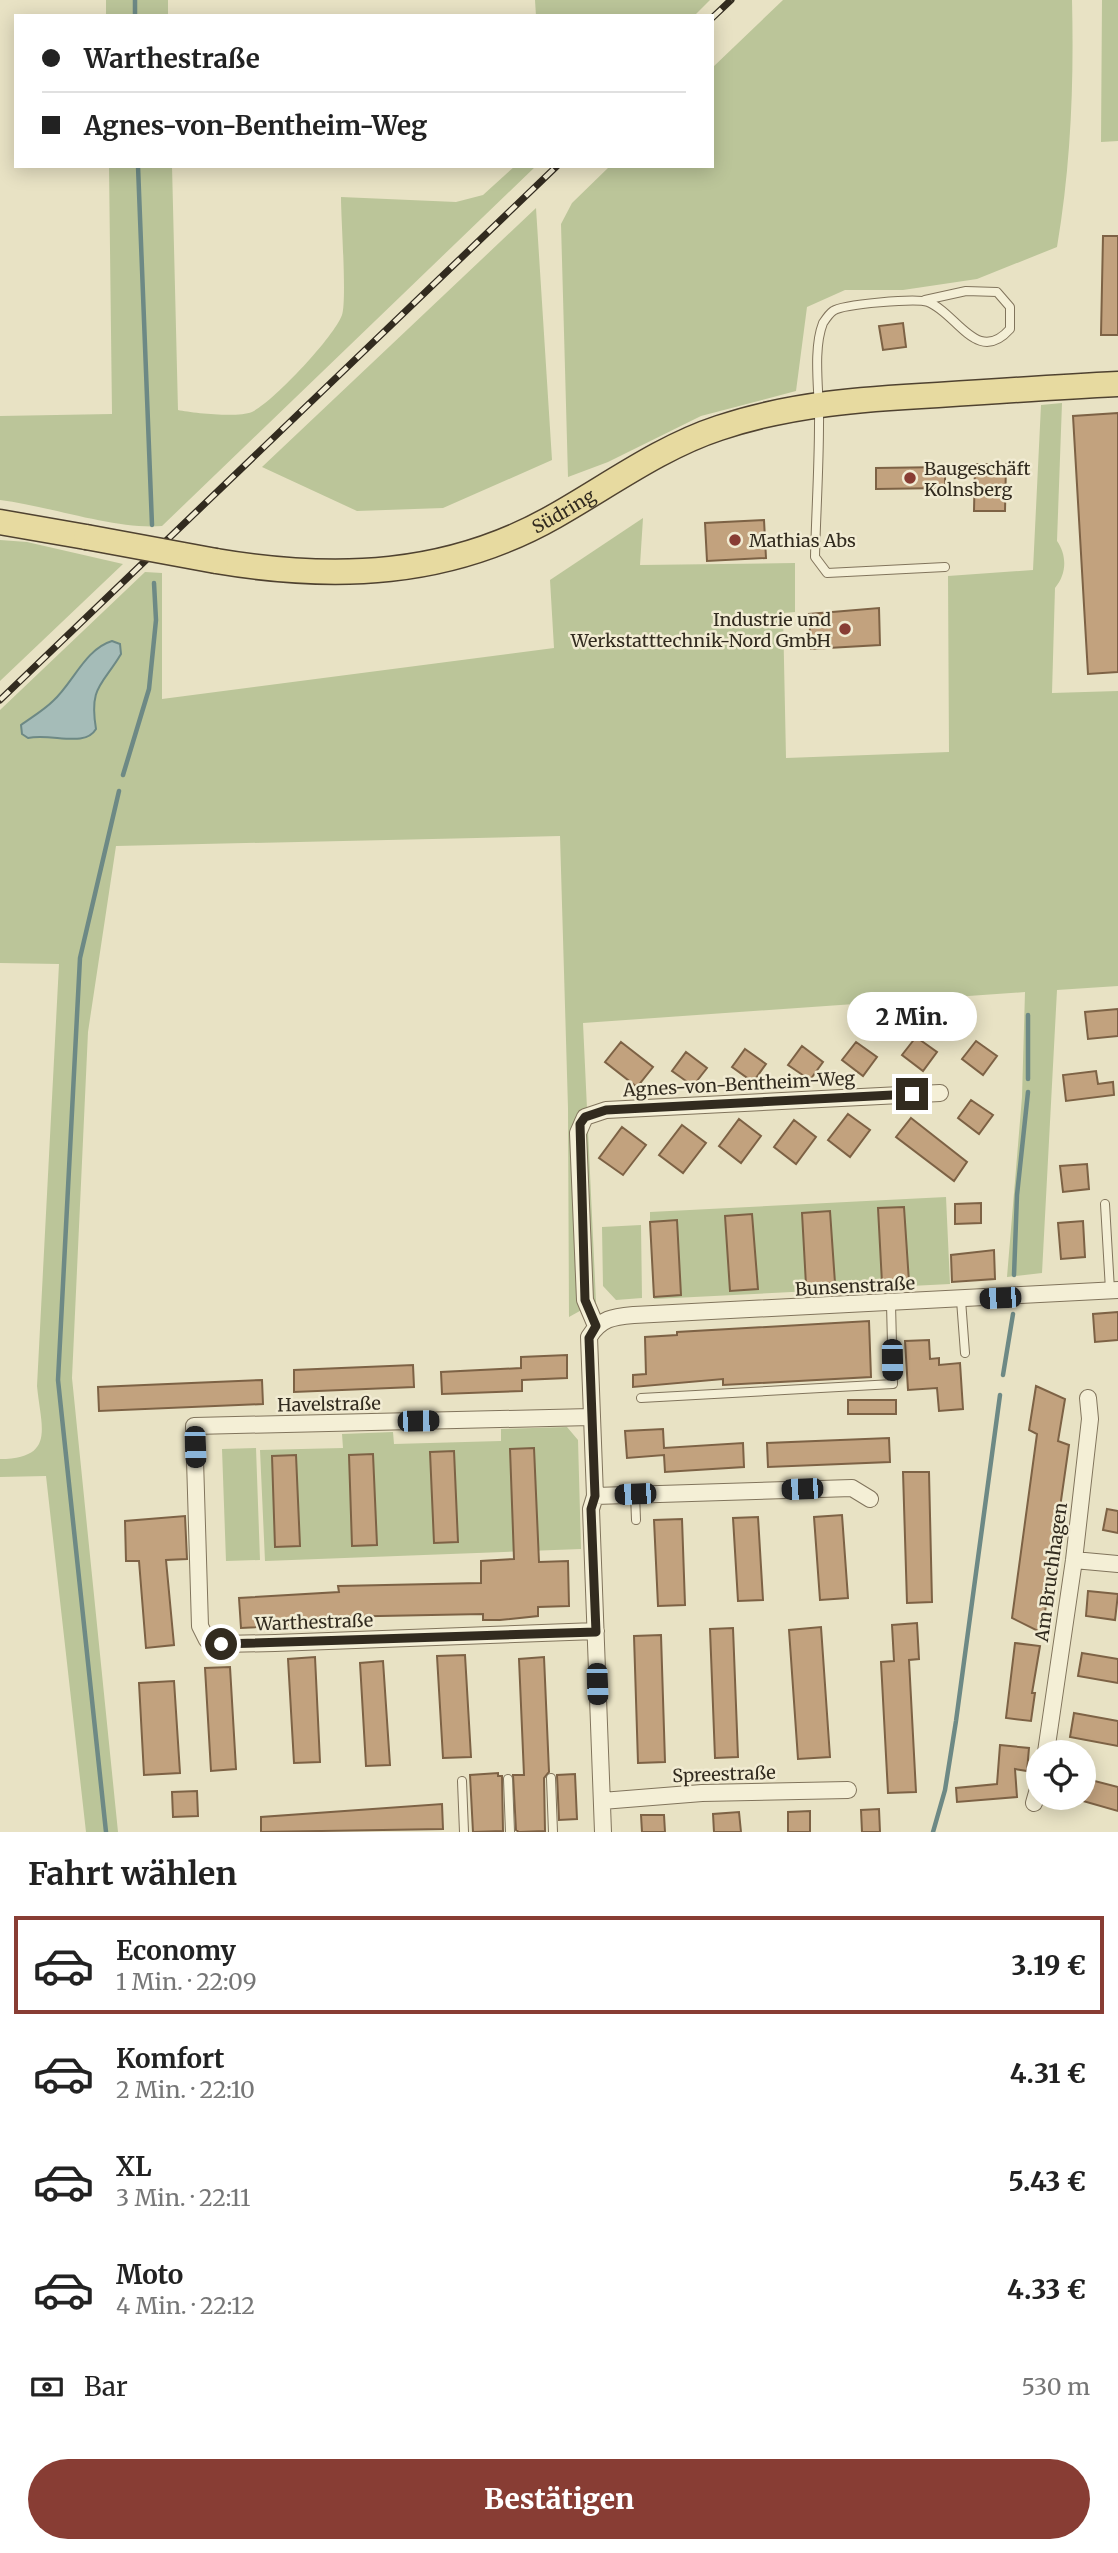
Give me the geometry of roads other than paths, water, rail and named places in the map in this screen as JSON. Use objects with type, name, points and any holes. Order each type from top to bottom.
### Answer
[{"type":"main road","name":"Südring","points":[[0,522],[216,561],[295,572],[351,573],[400,568],[456,557],[506,539],[553,517],[667,451],[717,428],[818,404],[1118,384]]},
{"type":"street","name":"Agnes-von-Bentheim-Weg","points":[[596,1326],[585,1300],[578,1133],[585,1117],[606,1110],[940,1093]]},
{"type":"street","name":"Bunsenstraße","points":[[596,1326],[609,1318],[634,1315],[891,1304],[1114,1290]]},
{"type":"street","points":[[596,1326],[589,1338],[595,1496],[591,1509],[603,1832]]},
{"type":"street","name":"Am Bruchhagen","points":[[1048,1740],[1074,1560],[1090,1419],[1088,1398]]},
{"type":"street","name":"Havelstraße","points":[[194,1426],[591,1417]]},
{"type":"street","name":"Warthestraße","points":[[194,1426],[200,1626],[207,1640],[221,1644],[275,1643],[596,1632]]},
{"type":"street","points":[[595,1496],[852,1488],[870,1499]]},
{"type":"street","points":[[1074,1560],[1118,1564]]},
{"type":"street","name":"Spreestraße","points":[[602,1801],[702,1793],[848,1790]]},
{"type":"lane","points":[[925,300],[941,309],[969,336],[981,342],[994,342],[1010,330],[1010,307],[997,292],[966,291],[925,300],[845,307],[832,311],[823,324],[816,383],[818,404],[815,557],[817,564],[827,573],[945,567]]},
{"type":"lane","points":[[1104,1204],[1114,1290]]},
{"type":"lane","points":[[961,1300],[965,1353]]},
{"type":"lane","points":[[640,1398],[893,1384],[891,1304]]},
{"type":"lane","points":[[635,1494],[636,1520]]},
{"type":"lane","points":[[551,1778],[553,1832]]},
{"type":"lane","points":[[508,1779],[510,1832]]},
{"type":"lane","points":[[462,1781],[464,1832]]},
{"type":"water","points":[[112,641],[120,644],[121,654],[96,695],[96,729],[91,735],[76,739],[28,738],[22,734],[21,725],[60,694],[94,651]]},
{"type":"waterway","points":[[135,0],[135,14]]},
{"type":"waterway","points":[[138,168],[152,525]]},
{"type":"waterway","points":[[123,775],[149,689],[156,620],[154,583]]},
{"type":"waterway","points":[[106,1832],[58,1380],[80,958],[119,791]]},
{"type":"waterway","points":[[1028,1015],[1028,1079]]},
{"type":"waterway","points":[[1014,1275],[1017,1195],[1028,1092]]},
{"type":"waterway","points":[[1003,1375],[1013,1314]]},
{"type":"waterway","points":[[933,1832],[945,1790],[956,1721],[1000,1395]]},
{"type":"railway","points":[[714,16],[731,0]]},
{"type":"railway","points":[[0,700],[555,168]]},
{"type":"place","name":"Baugeschäft Kolnsberg","points":[[910,478]]},
{"type":"place","name":"Mathias Abs","points":[[735,540]]},
{"type":"place","name":"Industrie und Werkstatttechnik-Nord GmbH","points":[[845,629]]}]
